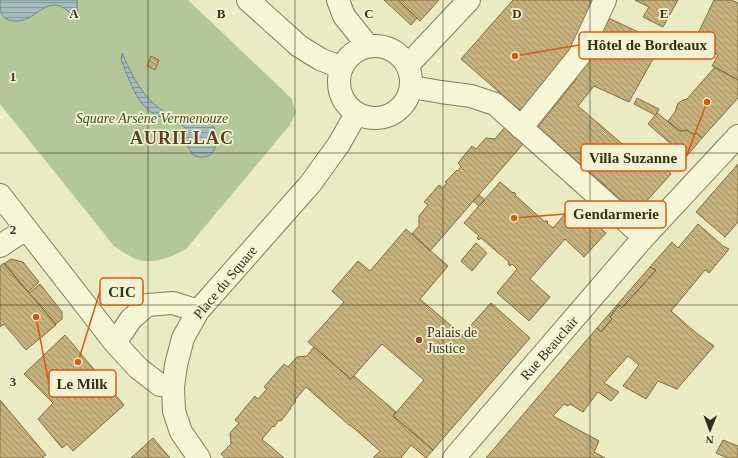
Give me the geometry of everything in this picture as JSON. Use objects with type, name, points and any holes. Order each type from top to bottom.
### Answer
[{"type":"street","points":[[248,0],[299,46],[320,59],[342,68]]},
{"type":"street","points":[[338,0],[344,16],[368,46]]},
{"type":"street","points":[[408,65],[469,0]]},
{"type":"street","points":[[521,128],[579,56],[605,0]]},
{"type":"street","points":[[368,46],[380,46],[391,49],[401,56],[411,72],[412,87],[408,98],[401,108],[391,115],[380,118],[368,118],[356,114],[346,104],[341,96],[339,87],[339,77],[348,58],[357,50],[368,46]]},
{"type":"street","points":[[412,87],[471,96],[495,104],[644,237]]},
{"type":"street","name":"Place du Square","points":[[200,458],[182,432],[174,410],[173,387],[176,365],[183,338],[198,311],[311,183],[339,144],[356,114]]},
{"type":"street","name":"Rue Beauclair","points":[[454,458],[644,237],[738,136]]},
{"type":"street","points":[[0,195],[115,343],[138,368],[160,385],[173,387]]},
{"type":"street","points":[[0,246],[26,228]]},
{"type":"street","points":[[115,343],[131,319],[147,304],[173,302],[198,311]]},
{"type":"green space","name":"Square Arsène Vermenouze","points":[[0,0],[188,0],[291,98],[296,112],[290,125],[186,249],[175,255],[157,260],[145,261],[136,259],[114,246],[0,104]]},
{"type":"water","points":[[0,0],[77,0],[78,20],[64,8],[55,5],[49,6],[23,20],[9,20],[2,15]]},
{"type":"water","points":[[122,53],[133,77],[147,97],[155,105],[176,117],[190,121],[205,122],[213,126],[216,134],[216,143],[211,154],[202,157],[193,155],[187,145],[186,128],[154,114],[142,104],[133,90],[121,59]]},
{"type":"building","points":[[384,0],[398,0],[417,18],[411,25]]},
{"type":"building","points":[[398,0],[439,0],[420,21]]},
{"type":"building","points":[[513,0],[597,0],[570,50],[522,112],[461,59]]},
{"type":"building","points":[[635,0],[678,0],[663,27],[643,17],[649,7]]},
{"type":"building","points":[[714,0],[731,0],[738,3],[738,80],[712,66],[718,55],[694,42]]},
{"type":"building","points":[[604,16],[662,43],[629,102],[594,86],[578,106],[627,148],[625,150],[636,159],[641,152],[649,151],[654,158],[671,174],[642,206],[638,208],[631,208],[628,206],[538,127],[577,78],[575,77]]},
{"type":"building","points":[[151,56],[159,60],[155,70],[147,66]]},
{"type":"building","points":[[715,67],[738,80],[738,98],[702,138],[696,133],[695,135],[686,130],[680,131],[668,121],[675,112],[678,103],[687,99]]},
{"type":"building","points":[[637,98],[659,109],[657,113],[655,115],[634,104]]},
{"type":"building","points":[[657,113],[680,131],[686,130],[695,135],[696,133],[702,138],[686,157],[648,124]]},
{"type":"building","points":[[505,127],[523,144],[430,251],[412,234],[419,226],[419,216],[428,205],[424,202],[439,185],[443,188],[447,183],[445,182],[457,170],[458,171],[461,166],[458,163],[472,146],[476,149],[486,138],[495,139]]},
{"type":"building","points":[[738,164],[738,222],[725,237],[696,212]]},
{"type":"building","points":[[500,182],[513,193],[514,192],[516,194],[515,195],[545,222],[546,220],[548,222],[547,223],[553,228],[573,205],[606,233],[584,257],[565,239],[530,279],[550,297],[529,321],[497,293],[517,269],[512,264],[510,266],[508,264],[509,262],[481,238],[479,240],[477,238],[479,236],[464,223]]},
{"type":"building","points":[[479,195],[485,200],[479,206],[473,201]]},
{"type":"building","points":[[698,224],[723,246],[729,249],[709,273],[705,270],[671,311],[714,346],[677,389],[658,381],[646,399],[623,386],[639,365],[628,356],[604,383],[619,392],[611,401],[598,392],[583,412],[570,404],[568,406],[564,404],[553,416],[599,441],[594,452],[605,458],[486,458],[597,328],[601,332],[612,319],[610,317],[619,305],[622,308],[656,270],[650,267],[672,242],[678,248]]},
{"type":"building","name":"Palais de Justice","points":[[406,229],[448,266],[420,299],[462,335],[491,303],[530,338],[433,450],[393,416],[424,380],[382,344],[351,379],[308,342],[344,302],[332,291],[358,261],[370,271]]},
{"type":"building","points":[[476,243],[487,253],[472,271],[461,261]]},
{"type":"building","points":[[11,259],[23,262],[39,282],[28,292],[4,264]]},
{"type":"building","points":[[4,263],[56,325],[26,350],[4,324],[0,327],[0,266]]},
{"type":"building","points":[[650,267],[656,270],[622,308],[619,305],[610,317],[612,319],[601,332],[597,328]]},
{"type":"building","points":[[40,284],[62,312],[62,319],[56,324],[29,293]]},
{"type":"building","points":[[65,335],[124,405],[73,451],[67,444],[62,448],[38,419],[53,403],[24,374]]},
{"type":"building","points":[[314,347],[351,379],[354,376],[396,412],[393,416],[433,450],[426,458],[411,445],[401,458],[373,458],[380,451],[306,387],[281,421],[279,420],[262,439],[284,458],[225,458],[221,454],[231,444],[230,433],[239,423],[235,420],[255,396],[258,399],[267,389],[264,387],[284,364],[288,367],[297,357],[307,356]]},
{"type":"building","points":[[0,400],[46,455],[42,458],[0,458]]},
{"type":"building","points":[[153,438],[170,458],[131,458]]},
{"type":"building","points":[[723,440],[738,446],[738,458],[727,458],[716,453]]},
{"type":"place","name":"Hôtel de Bordeaux","points":[[515,56]]},
{"type":"place","name":"Villa Suzanne","points":[[707,102]]},
{"type":"place","name":"Gendarmerie","points":[[514,218]]},
{"type":"place","name":"Le Milk","points":[[36,317]]},
{"type":"place","name":"Palais de Justice","points":[[419,340]]},
{"type":"place","name":"CIC","points":[[78,362]]},
{"type":"district","name":"AURILLAC","points":[[182,138]]}]
